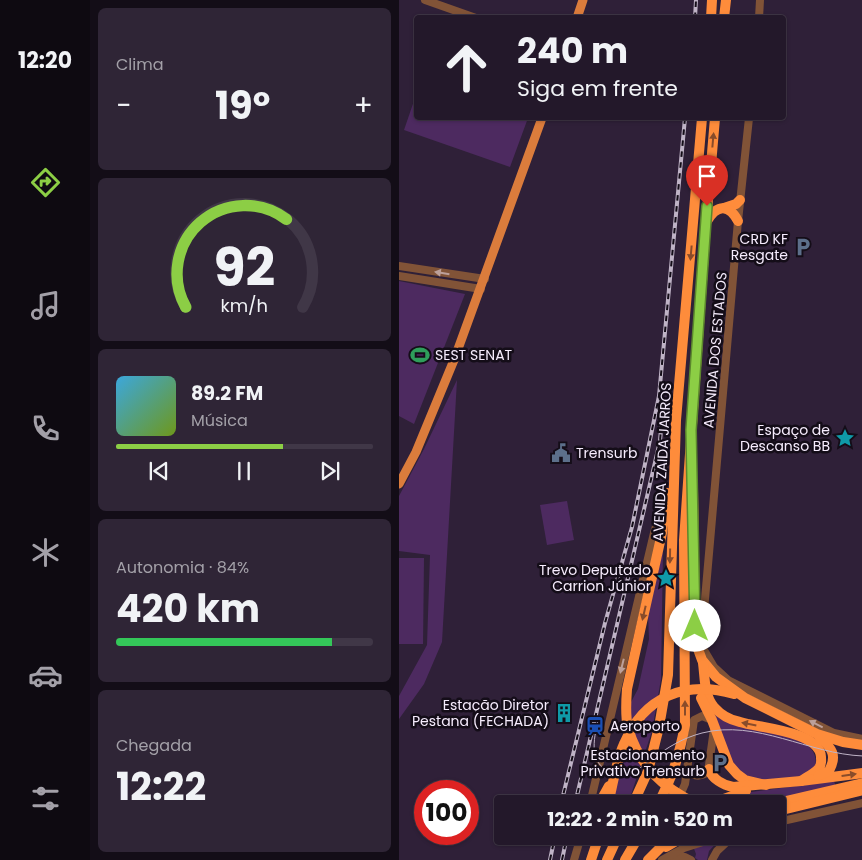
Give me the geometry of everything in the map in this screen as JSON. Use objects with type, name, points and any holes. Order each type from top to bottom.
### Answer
[{"type":"highway","points":[[711,15],[712,0]]},
{"type":"highway","points":[[724,15],[726,0]]},
{"type":"highway","name":"AVENIDA ZAIDA JARROS","points":[[637,795],[648,771],[659,727],[668,675],[675,420],[702,120]]},
{"type":"highway","name":"AVENIDA ZAIDA JARROS","points":[[663,795],[671,780],[680,752],[685,724],[684,540],[715,120]]},
{"type":"highway","points":[[706,224],[714,210],[736,204],[740,200]]},
{"type":"highway","points":[[725,208],[738,221]]},
{"type":"highway","points":[[675,420],[662,533],[627,689],[626,711],[629,728],[640,754],[654,776],[678,795]]},
{"type":"highway","points":[[691,430],[696,639],[700,655],[708,668],[716,677],[745,698]]},
{"type":"highway","points":[[701,645],[698,669],[701,697],[714,724],[729,765],[745,780],[766,785]]},
{"type":"highway","points":[[701,645],[707,695],[714,707],[724,716],[740,722],[787,731],[806,739],[818,748],[821,753],[821,765],[818,770],[801,782]]},
{"type":"highway","points":[[610,795],[623,744],[635,724],[644,713],[661,699],[683,690],[708,688],[721,690],[745,698],[817,734],[843,742],[862,745]]},
{"type":"highway","points":[[801,782],[825,774],[831,767],[833,758],[832,748],[817,734]]},
{"type":"highway","points":[[709,769],[711,775],[725,786],[733,787],[801,782],[862,773]]},
{"type":"highway","points":[[604,795],[616,774]]},
{"type":"highway","points":[[786,801],[862,783]]},
{"type":"highway","points":[[733,795],[766,785]]},
{"type":"highway","points":[[786,809],[862,790]]},
{"type":"highway","points":[[591,860],[596,845]]},
{"type":"highway","points":[[607,860],[614,845]]},
{"type":"highway","points":[[625,860],[634,845]]},
{"type":"highway","points":[[660,857],[667,845]]},
{"type":"highway","points":[[647,860],[660,857],[674,845]]},
{"type":"main road","points":[[578,15],[583,0]]},
{"type":"main road","points":[[399,484],[416,452],[455,360],[541,120]]},
{"type":"street","points":[[425,0],[468,15]]},
{"type":"street","points":[[759,15],[760,0]]},
{"type":"street","name":"AVENIDA DOS ESTADOS","points":[[701,645],[738,221],[749,120]]},
{"type":"street","points":[[399,266],[485,279]]},
{"type":"street","points":[[399,276],[481,289]]},
{"type":"street","points":[[592,795],[641,585],[667,488]]},
{"type":"street","points":[[701,645],[714,667],[728,680],[834,733],[862,739]]},
{"type":"street","points":[[679,795],[685,784],[694,720],[702,716],[714,724],[709,769],[705,774],[699,776],[692,775],[688,766]]},
{"type":"street","points":[[786,820],[862,803]]},
{"type":"street","points":[[574,860],[579,845]]},
{"type":"street","points":[[660,857],[694,845]]},
{"type":"street","points":[[712,860],[723,845]]},
{"type":"street","points":[[660,857],[680,856],[691,860]]},
{"type":"shaded area","points":[[414,101],[414,120],[527,120],[510,167],[404,130]]},
{"type":"shaded area","name":"SEST SENAT","points":[[399,281],[465,294],[414,424],[399,416]]},
{"type":"shaded area","points":[[457,380],[442,642],[424,684],[399,719],[399,696],[427,645],[430,555],[399,551],[399,496]]},
{"type":"shaded area","points":[[567,501],[574,540],[547,545],[540,505]]},
{"type":"shaded area","points":[[663,550],[661,679],[652,731],[631,795],[614,795],[630,704],[638,689],[649,639],[648,615]]},
{"type":"shaded area","points":[[399,558],[424,558],[423,644],[399,644]]},
{"type":"shaded area","points":[[704,696],[715,712],[724,719],[766,728],[797,738],[808,746],[815,756],[815,769],[799,779],[775,782],[746,777],[733,766]]},
{"type":"shaded area","points":[[834,781],[837,791],[786,802],[786,795],[742,795],[751,792]]},
{"type":"shaded area","points":[[715,845],[709,851],[707,860],[695,858],[696,854],[693,846]]},
{"type":"tram line","points":[[599,716],[594,740],[595,755],[603,768],[617,774],[628,774],[636,771],[688,737],[722,730],[743,730],[822,750],[863,756]]},
{"type":"railway","points":[[695,15],[696,0]]},
{"type":"railway","points":[[563,795],[605,623],[632,527],[659,396],[685,120]]},
{"type":"railway","points":[[577,795],[660,441],[663,406]]},
{"type":"railway","points":[[550,860],[553,845]]},
{"type":"railway","points":[[562,860],[565,845]]},
{"type":"place","name":"CRD KF Resgate","points":[[803,247]]},
{"type":"place","name":"SEST SENAT","points":[[420,355]]},
{"type":"place","name":"Espaço de Descanso BB","points":[[845,438]]},
{"type":"place","name":"Trensurb","points":[[561,453]]},
{"type":"place","name":"Trevo Deputado Carrion Júnior","points":[[666,578]]},
{"type":"place","name":"Estação Diretor Pestana (FECHADA)","points":[[564,713]]},
{"type":"place","name":"Aeroporto","points":[[595,726]]},
{"type":"place","name":"Estacionamento Privativo Trensurb","points":[[720,763]]},
{"type":"route","points":[[695,626],[691,430],[707,206]]}]
